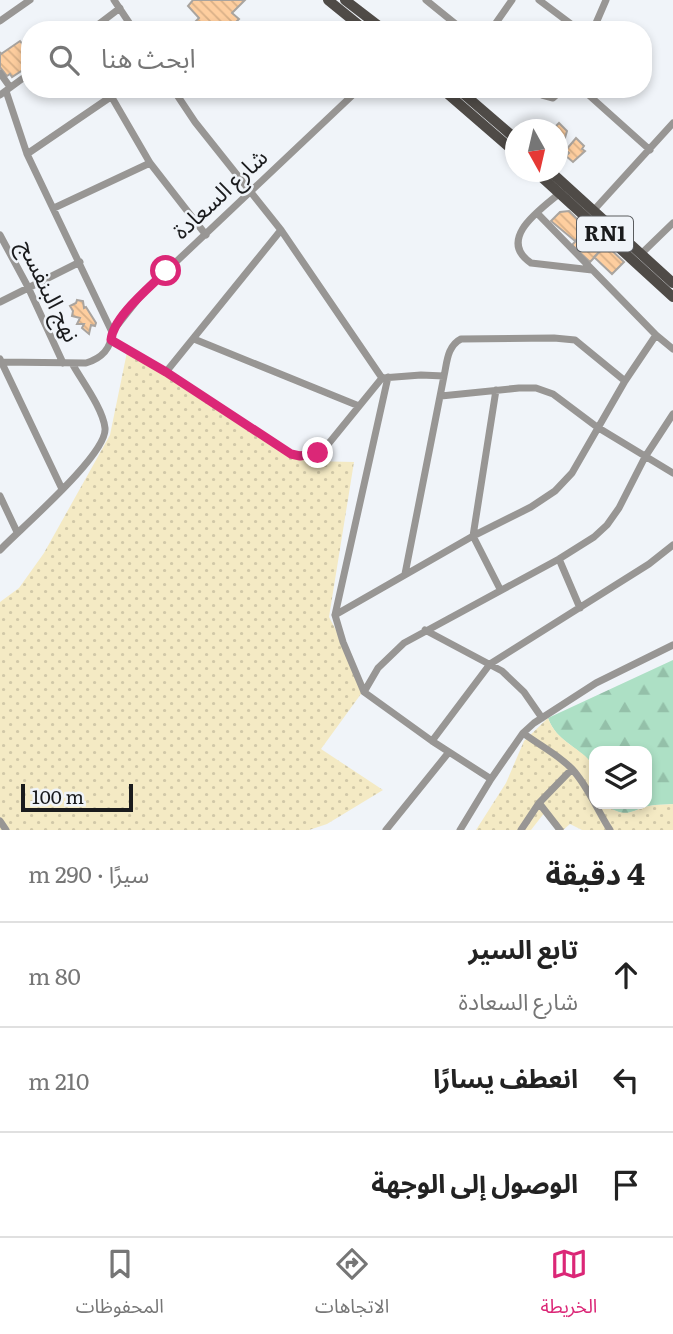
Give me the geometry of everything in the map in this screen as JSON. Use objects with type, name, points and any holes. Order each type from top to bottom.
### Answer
[{"type":"main road","points":[[328,0],[354,21]]},
{"type":"main road","points":[[345,0],[372,21]]},
{"type":"main road","points":[[458,98],[505,143]]},
{"type":"main road","points":[[460,98],[505,131]]},
{"type":"main road","name":"RN1","points":[[547,182],[673,297]]},
{"type":"main road","name":"RN1","points":[[562,182],[673,283]]},
{"type":"street","points":[[0,21],[30,0]]},
{"type":"street","points":[[114,0],[128,21]]},
{"type":"street","points":[[426,0],[452,21]]},
{"type":"street","points":[[497,21],[512,0]]},
{"type":"street","points":[[539,0],[567,21]]},
{"type":"street","points":[[597,21],[606,0]]},
{"type":"street","points":[[102,21],[120,8]]},
{"type":"street","points":[[0,72],[27,154],[80,262],[112,336],[291,454],[300,456],[318,453],[325,448],[385,378],[444,376]]},
{"type":"street","points":[[5,91],[21,80]]},
{"type":"street","points":[[27,154],[103,98]]},
{"type":"street","points":[[113,98],[150,163],[206,235]]},
{"type":"street","points":[[179,98],[281,230],[385,378],[335,615],[346,651],[364,692],[491,779]]},
{"type":"street","name":"شارع السعادة","points":[[73,365],[96,360],[106,352],[112,336],[142,294],[350,98]]},
{"type":"street","points":[[592,98],[650,150]]},
{"type":"street","points":[[593,211],[673,123]]},
{"type":"street","points":[[54,208],[150,163]]},
{"type":"street","points":[[560,193],[523,229],[517,239],[519,249],[523,258],[531,263],[592,270]]},
{"type":"street","points":[[537,213],[656,335],[673,349]]},
{"type":"street","points":[[641,254],[673,223]]},
{"type":"street","points":[[166,372],[281,230]]},
{"type":"street","name":"نهج البنفسج","points":[[0,235],[28,287],[63,363]]},
{"type":"street","points":[[0,302],[80,262]]},
{"type":"street","points":[[335,615],[473,536],[531,507],[555,491],[572,473],[625,381],[656,335]]},
{"type":"street","points":[[194,339],[359,406]]},
{"type":"street","points":[[405,574],[452,346],[461,339],[575,340],[625,381]]},
{"type":"street","points":[[0,550],[62,489],[95,453],[103,442],[105,430],[102,418],[73,365],[1,361],[62,489]]},
{"type":"street","points":[[441,396],[536,388],[553,394],[597,427],[673,473]]},
{"type":"street","points":[[496,390],[473,536],[500,589]]},
{"type":"street","points":[[364,692],[378,668],[391,654],[425,630],[559,559],[594,537],[619,508],[645,457],[673,414]]},
{"type":"street","points":[[0,496],[17,532]]},
{"type":"street","points":[[432,741],[490,664],[649,564],[673,545]]},
{"type":"street","points":[[559,559],[580,608]]},
{"type":"street","points":[[425,630],[490,664],[513,680],[542,718]]},
{"type":"street","points":[[460,830],[523,733],[596,683],[673,646]]},
{"type":"street","points":[[523,733],[572,769],[584,784],[610,830]]},
{"type":"street","points":[[386,830],[449,752]]},
{"type":"street","points":[[521,830],[539,803],[572,769]]},
{"type":"street","points":[[539,803],[560,830]]},
{"type":"street","points":[[0,821],[6,830]]},
{"type":"green space","points":[[673,660],[673,804],[652,805],[652,746],[589,746],[589,761],[557,734],[548,718]]},
{"type":"green space","points":[[612,809],[640,809],[630,813]]},
{"type":"sand","points":[[127,352],[311,461],[354,462],[329,617],[366,687],[321,749],[383,790],[327,824],[309,830],[0,830],[0,602],[19,588],[44,553],[110,435]]},
{"type":"sand","points":[[548,718],[558,735],[589,761],[589,809],[612,809],[626,813],[652,809],[652,805],[673,804],[673,830],[582,830],[570,824],[563,830],[545,812],[531,830],[476,830],[506,783],[524,741]]},
{"type":"building","points":[[193,0],[245,0],[232,13],[239,19],[237,21],[196,21],[199,18],[188,6]]},
{"type":"building","points":[[20,41],[21,71],[12,77],[10,74],[7,76],[0,67],[0,52],[1,54]]},
{"type":"building","points":[[576,138],[585,151],[573,162],[568,158],[568,148]]},
{"type":"building","points":[[569,211],[587,229],[575,241],[551,221],[560,212]]},
{"type":"building","points":[[587,229],[605,246],[590,262],[572,245]]},
{"type":"building","points":[[606,245],[624,262],[612,274],[594,257]]},
{"type":"building","points":[[77,300],[83,301],[84,308],[86,307],[96,323],[95,326],[91,325],[89,334],[82,328],[84,324],[77,324],[80,318],[72,316],[70,306]]},
{"type":"route","points":[[166,271],[126,312],[112,332],[111,340],[166,372],[291,454],[300,456],[318,453]]}]
